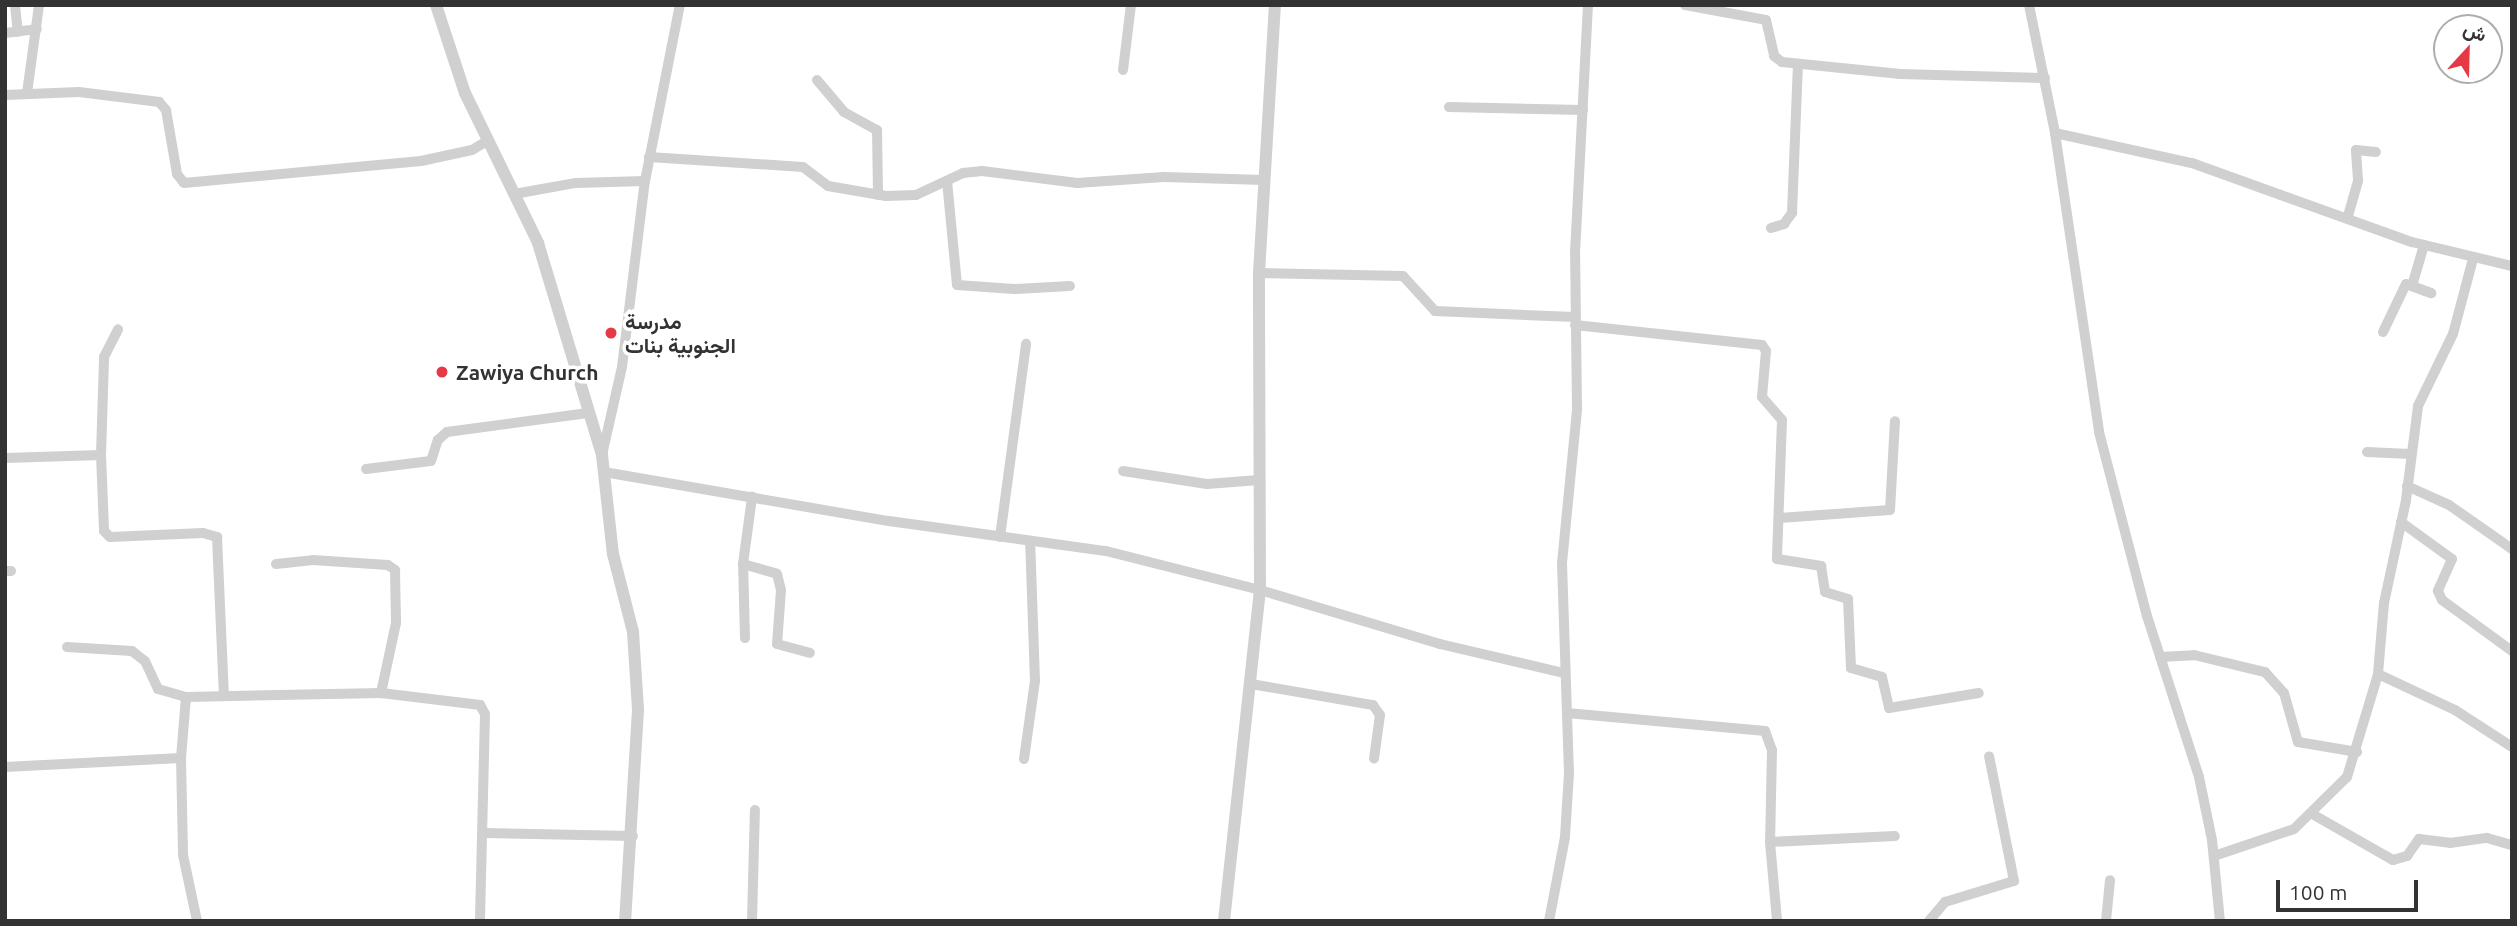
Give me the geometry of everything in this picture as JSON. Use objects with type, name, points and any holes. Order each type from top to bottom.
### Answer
[{"type":"street","points":[[15,5],[18,32]]},
{"type":"street","points":[[27,93],[39,5]]},
{"type":"street","points":[[436,5],[465,93],[538,243],[602,455],[613,554],[633,632],[636,666],[638,723],[633,836],[625,921]]},
{"type":"street","points":[[602,455],[630,321],[645,181],[680,5]]},
{"type":"street","points":[[1123,70],[1131,5]]},
{"type":"street","points":[[1224,921],[1260,590],[1259,273],[1275,5]]},
{"type":"street","points":[[1549,921],[1566,837],[1567,713],[1562,563],[1577,409],[1574,321],[1588,5]]},
{"type":"street","points":[[1685,5],[1766,20],[1774,56],[1798,64],[1900,74],[2045,78]]},
{"type":"street","points":[[2029,5],[2055,133],[2099,432],[2160,657],[2199,778],[2214,856],[2220,921]]},
{"type":"street","points":[[5,33],[37,29]]},
{"type":"street","points":[[1771,228],[1784,224],[1792,213],[1798,64]]},
{"type":"street","points":[[817,80],[844,112],[877,130],[878,195]]},
{"type":"street","points":[[5,95],[79,92],[159,102],[166,110],[177,174],[184,183],[421,161],[472,150],[487,141]]},
{"type":"street","points":[[1449,107],[1583,110]]},
{"type":"street","points":[[2055,133],[2192,163],[2424,245],[2473,259],[2512,266]]},
{"type":"street","points":[[2348,216],[2358,180],[2356,150],[2376,152]]},
{"type":"street","points":[[649,157],[803,167],[828,186],[878,195],[916,195],[947,181],[982,171],[1077,183],[1164,177],[1264,180]]},
{"type":"street","points":[[514,194],[576,183],[645,181]]},
{"type":"street","points":[[947,181],[957,285],[1070,286]]},
{"type":"street","points":[[2383,332],[2406,284],[2431,293],[2412,286],[2424,245]]},
{"type":"street","points":[[2214,856],[2278,837],[2314,815],[2342,785],[2357,752],[2378,674],[2384,603],[2401,522],[2418,406],[2453,334],[2473,259]]},
{"type":"street","points":[[1259,273],[1403,276],[1435,311],[1574,321],[1762,345],[1766,351],[1762,397],[1782,420],[1777,559],[1821,566],[1825,592],[1848,599],[1851,668],[1882,677],[1887,706],[1979,693]]},
{"type":"street","points":[[118,329],[104,357],[101,455],[104,531],[110,537],[203,533],[217,537],[224,695]]},
{"type":"street","points":[[1000,537],[1027,344]]},
{"type":"street","points":[[366,468],[431,461],[438,440],[447,432],[588,413]]},
{"type":"street","points":[[1780,518],[1890,510],[1895,421]]},
{"type":"street","points":[[2367,452],[2410,454]]},
{"type":"street","points":[[5,458],[101,455]]},
{"type":"street","points":[[604,471],[1000,537],[1107,551],[1260,590],[1440,644],[1564,673]]},
{"type":"street","points":[[1123,471],[1208,484],[1259,480]]},
{"type":"street","points":[[2407,486],[2449,505],[2512,549]]},
{"type":"street","points":[[745,638],[743,564],[752,497]]},
{"type":"street","points":[[2401,522],[2452,559],[2452,568],[2438,591],[2442,600],[2512,650]]},
{"type":"street","points":[[1024,759],[1035,681],[1030,651],[1030,541]]},
{"type":"street","points":[[276,564],[313,560],[388,565],[395,570],[396,623],[380,693]]},
{"type":"street","points":[[743,564],[778,574],[781,590],[777,644],[810,653]]},
{"type":"street","points":[[68,647],[132,651],[145,661],[158,689],[186,697],[380,693],[475,703],[483,708],[484,833],[480,921]]},
{"type":"street","points":[[2160,657],[2194,655],[2265,672],[2284,692],[2298,742],[2357,752]]},
{"type":"street","points":[[2378,674],[2455,710],[2512,747]]},
{"type":"street","points":[[1251,684],[1373,705],[1380,715],[1374,759]]},
{"type":"street","points":[[186,697],[181,758],[183,855],[197,921]]},
{"type":"street","points":[[1567,713],[1765,731],[1772,750],[1770,842],[1777,921]]},
{"type":"street","points":[[1929,921],[1945,902],[2014,881],[1989,756]]},
{"type":"street","points":[[5,767],[181,758]]},
{"type":"street","points":[[752,921],[755,810]]},
{"type":"street","points":[[2314,815],[2393,860],[2407,856],[2419,839],[2450,843],[2487,838],[2511,845]]},
{"type":"street","points":[[484,833],[633,836]]},
{"type":"street","points":[[1770,842],[1895,836]]},
{"type":"street","points":[[2106,921],[2110,880]]},
{"type":"place","name":"مدرسة الجنوبية بنات","points":[[611,333]]},
{"type":"place","name":"Zawiya Church","points":[[442,372]]}]
